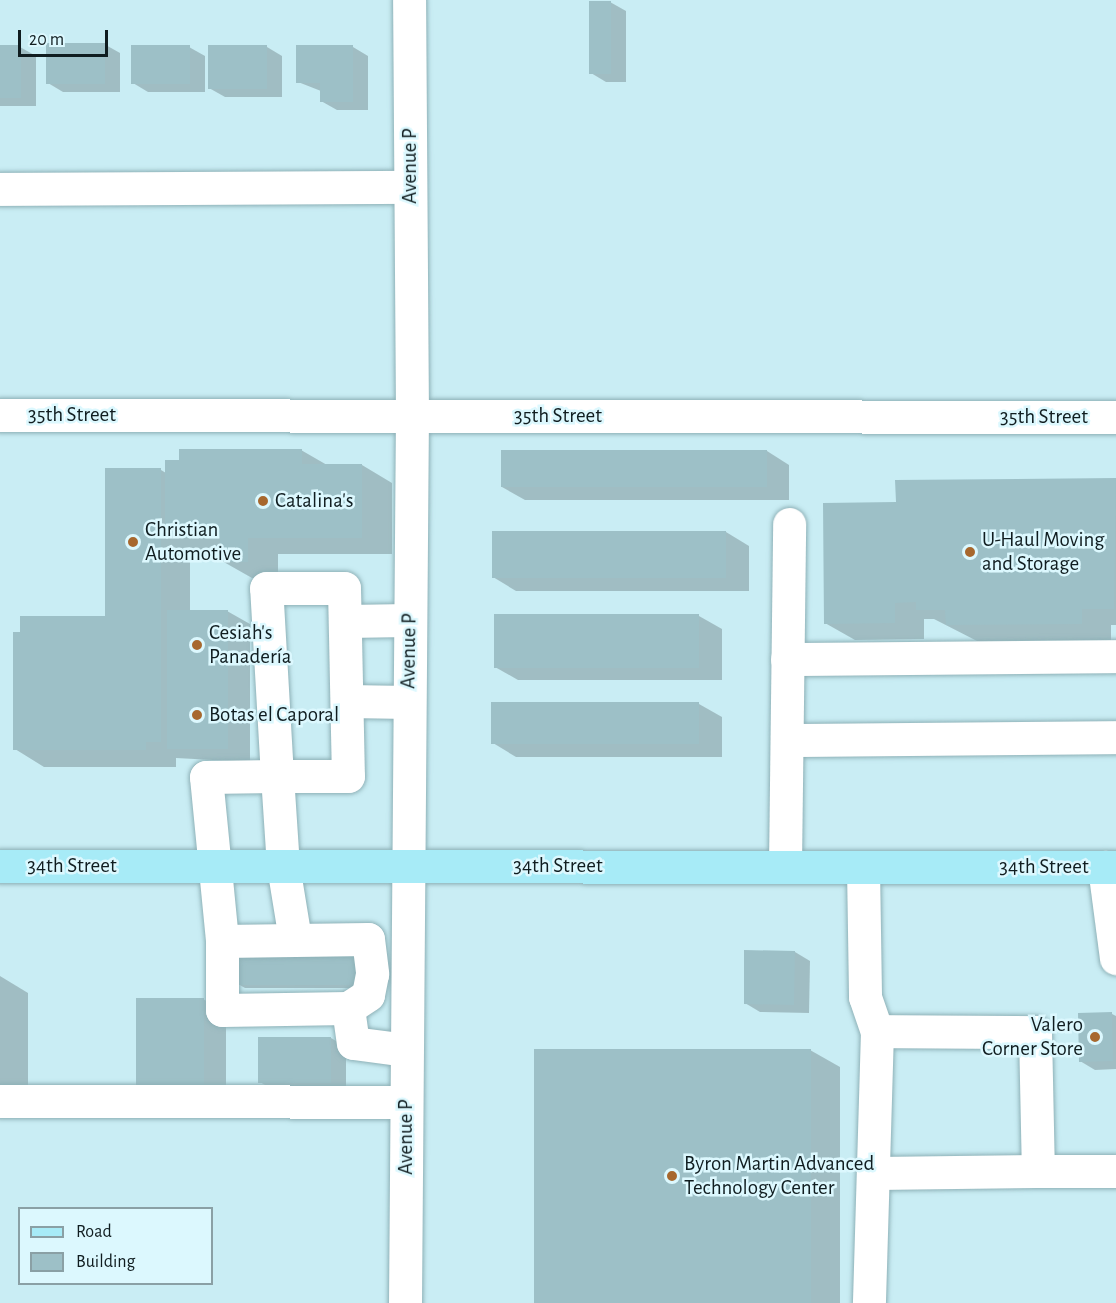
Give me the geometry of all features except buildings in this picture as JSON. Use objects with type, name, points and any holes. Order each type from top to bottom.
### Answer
[{"type":"main road","name":"34th Street","points":[[0,866],[1110,867]]},
{"type":"street","name":"Avenue P","points":[[405,1303],[406,866],[412,416],[409,0]]},
{"type":"street","points":[[0,189],[410,187]]},
{"type":"street","name":"35th Street","points":[[0,415],[1116,417]]},
{"type":"street","points":[[785,866],[789,524]]},
{"type":"street","points":[[222,941],[368,939],[372,974],[368,995],[348,1008],[222,1010],[222,941],[206,777],[277,776],[348,776],[344,588],[266,588],[277,776],[283,866],[295,939]]},
{"type":"street","points":[[346,621],[410,620]]},
{"type":"street","points":[[788,658],[1116,656]]},
{"type":"street","points":[[347,701],[409,702]]},
{"type":"street","points":[[787,740],[1116,737]]},
{"type":"street","points":[[863,867],[865,997],[877,1031],[869,1303]]},
{"type":"street","points":[[1110,867],[1115,949]]},
{"type":"street","points":[[372,974],[406,975]]},
{"type":"street","points":[[348,1008],[353,1043],[406,1050]]},
{"type":"street","points":[[877,1031],[1035,1032],[1038,1171]]},
{"type":"street","points":[[0,1101],[406,1102]]},
{"type":"street","points":[[873,1173],[1116,1171]]},
{"type":"place","name":"Catalina's","points":[[263,501]]},
{"type":"place","name":"Christian Automotive","points":[[133,542]]},
{"type":"place","name":"U-Haul Moving and Storage","points":[[970,552]]},
{"type":"place","name":"Cesiah's Panadería","points":[[197,645]]},
{"type":"place","name":"Botas el Caporal","points":[[197,715]]},
{"type":"place","name":"Valero Corner Store","points":[[1095,1037]]},
{"type":"place","name":"Byron Martin Advanced Technology Center","points":[[672,1176]]}]
